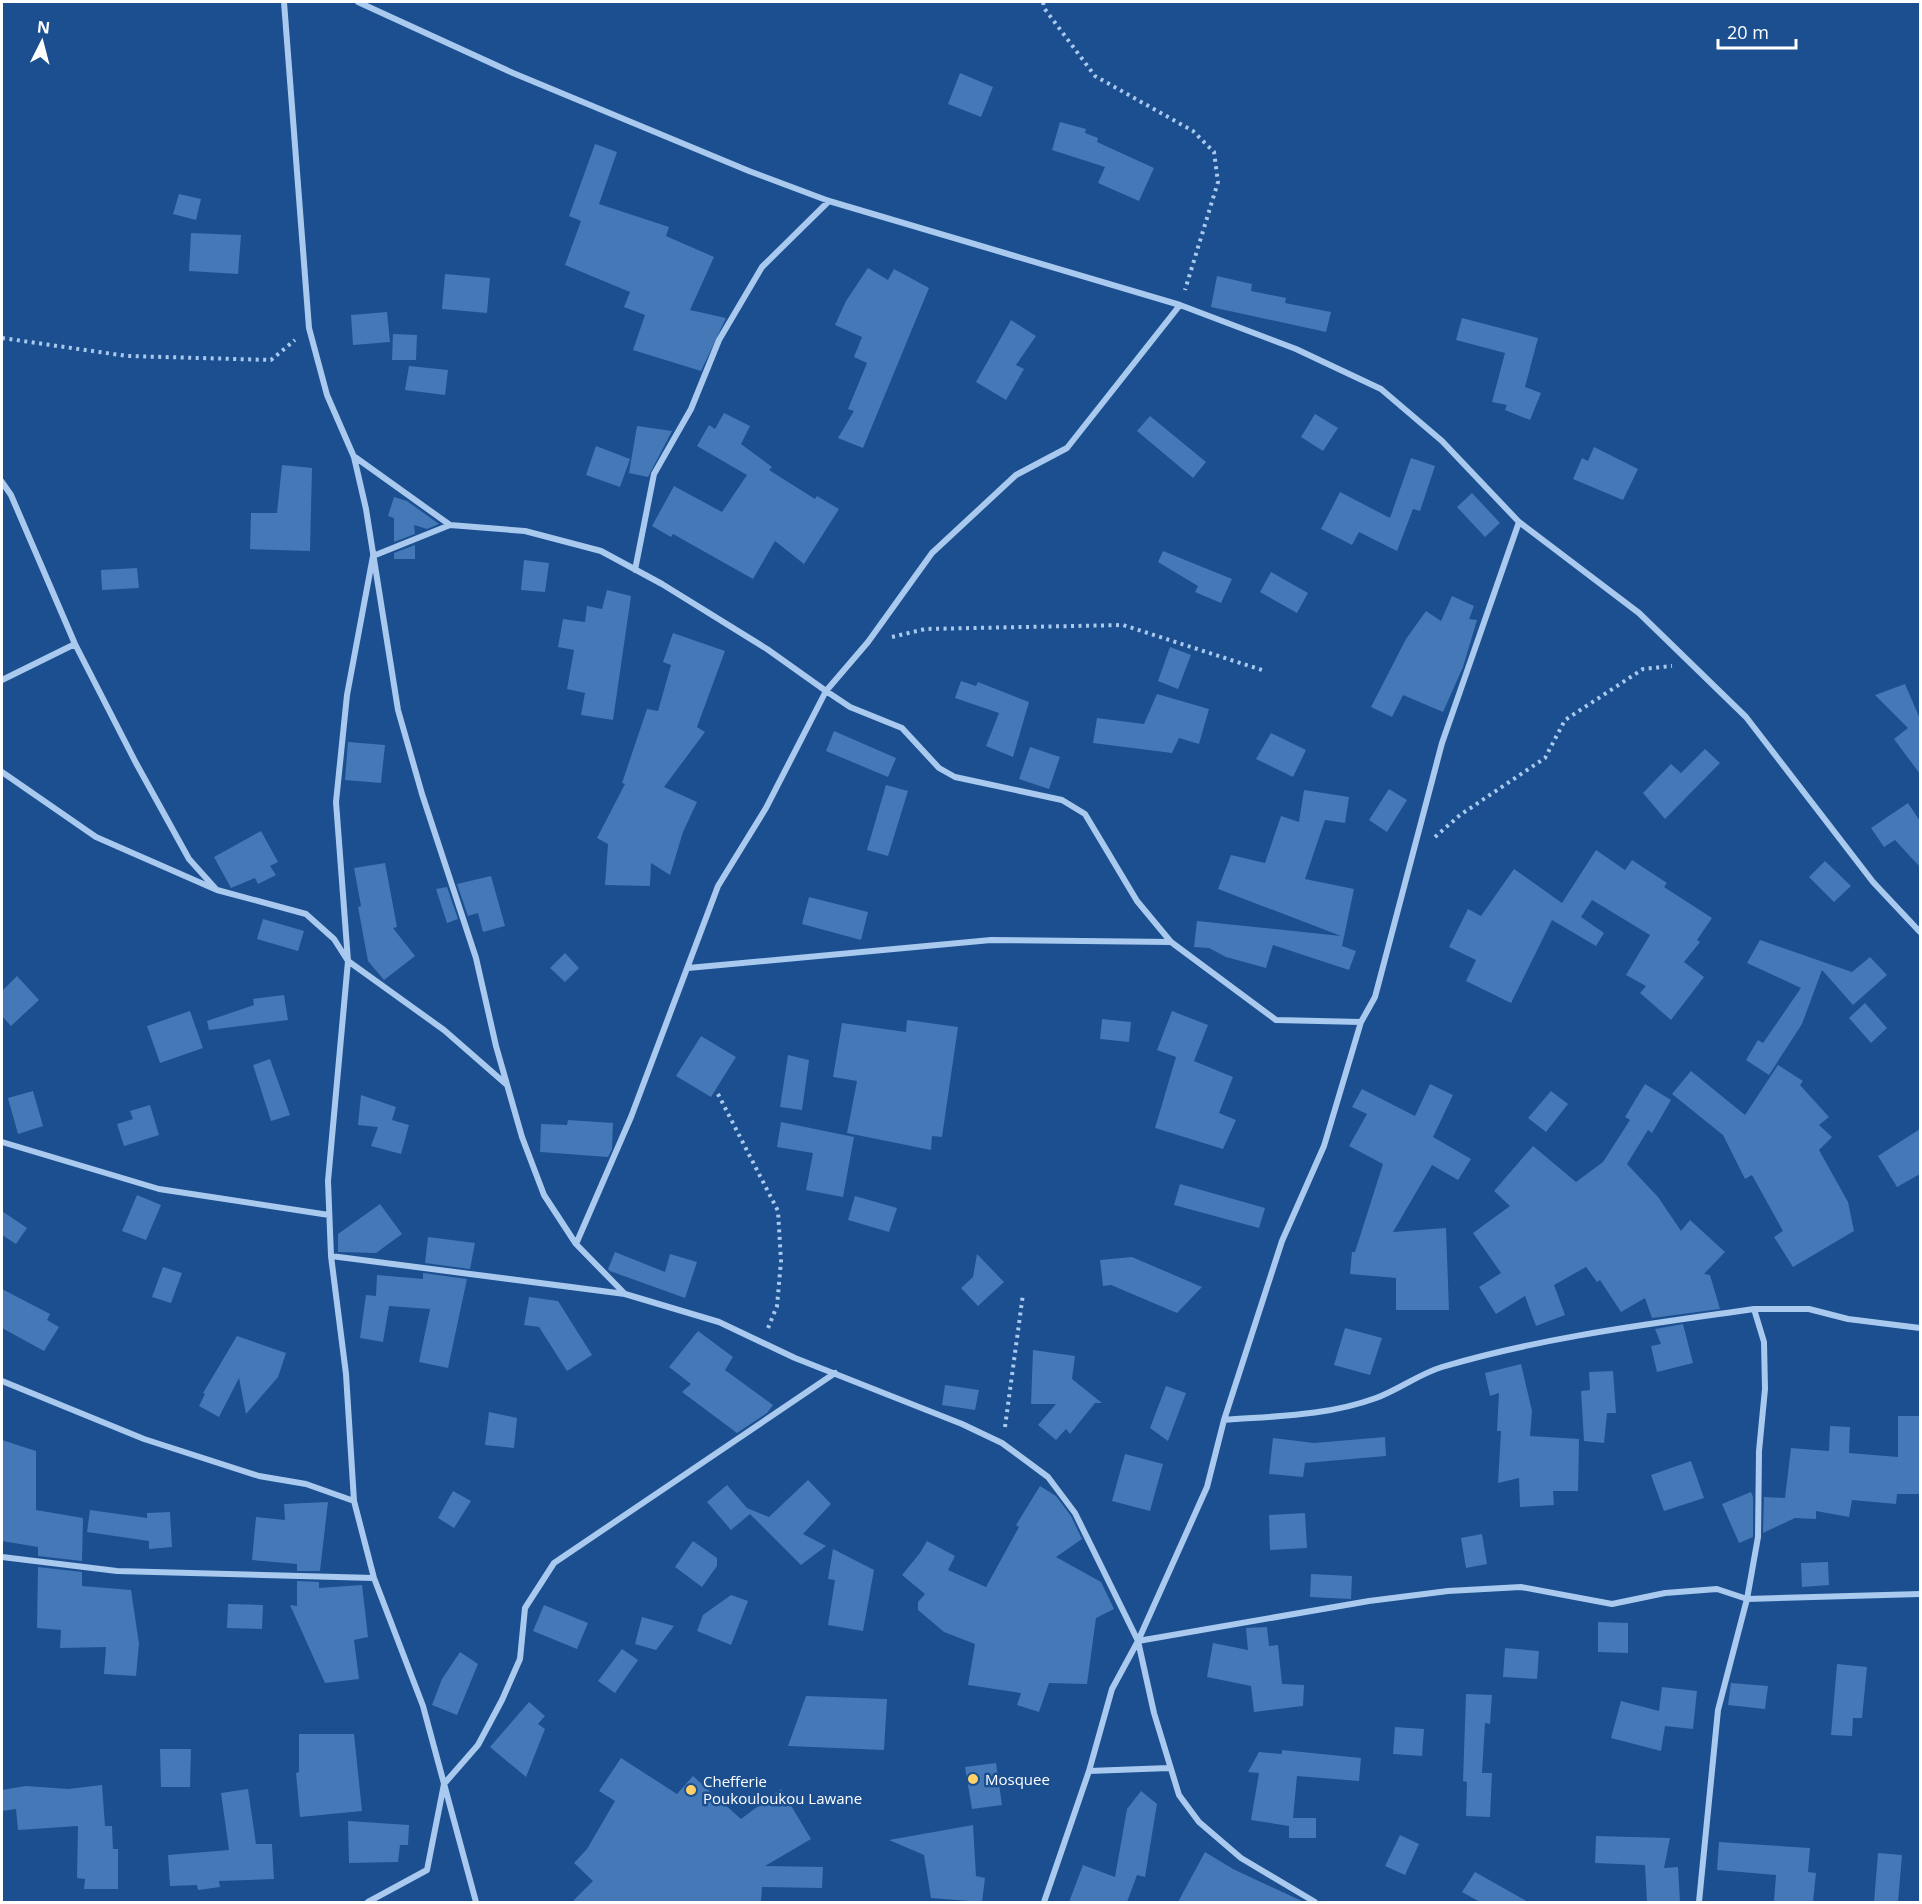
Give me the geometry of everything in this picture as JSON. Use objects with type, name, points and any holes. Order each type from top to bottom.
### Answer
[{"type":"street","points":[[284,2],[309,328],[327,395],[354,457],[398,710],[422,795],[476,958],[507,1086],[522,1137],[544,1195],[576,1244],[626,1294]]},
{"type":"street","points":[[358,2],[513,73],[749,171],[829,201],[1180,305],[1296,349],[1381,389],[1442,441],[1519,522],[1639,613],[1746,717],[1873,882],[1920,932]]},
{"type":"street","points":[[635,570],[654,474],[691,409],[719,340],[762,267],[829,201]]},
{"type":"street","points":[[576,1244],[631,1117],[718,886],[766,808],[826,691],[868,642],[932,553],[1016,475],[1067,448],[1180,305]]},
{"type":"street","points":[[354,457],[450,525]]},
{"type":"street","points":[[2,482],[11,495],[75,644],[189,859],[217,890]]},
{"type":"street","points":[[1044,1902],[1089,1771],[1112,1689],[1138,1641],[1208,1487],[1224,1420],[1282,1241],[1324,1146],[1361,1022],[1375,997],[1442,743],[1519,522]]},
{"type":"street","points":[[373,556],[450,525],[525,531],[601,551],[767,649],[850,707],[902,728],[939,768],[955,777],[1062,800],[1085,814],[1137,901],[1172,942],[1276,1020],[1361,1022]]},
{"type":"street","points":[[373,556],[347,695],[336,802],[348,961],[328,1181],[331,1256],[346,1374],[354,1501],[374,1578],[423,1706],[476,1902]]},
{"type":"street","points":[[2,680],[75,644]]},
{"type":"street","points":[[2,772],[96,837],[217,890],[306,914],[334,939],[348,961],[444,1029],[507,1086]]},
{"type":"street","points":[[688,968],[991,940],[1172,942]]},
{"type":"street","points":[[2,1142],[159,1189],[329,1215]]},
{"type":"street","points":[[331,1256],[626,1294],[719,1322],[1002,1443],[1048,1477],[1075,1513],[1138,1641],[1169,1768],[1179,1796],[1198,1822],[1241,1858],[1315,1902]]},
{"type":"street","points":[[1224,1420],[1320,1414],[1376,1398],[1439,1368],[1503,1352],[1656,1323],[1754,1309],[1809,1309],[1848,1319],[1920,1328]]},
{"type":"street","points":[[1699,1902],[1718,1710],[1747,1599],[1758,1538],[1759,1452],[1765,1389],[1764,1342],[1754,1309]]},
{"type":"street","points":[[368,1902],[427,1870],[444,1784],[477,1745],[502,1700],[520,1659],[525,1608],[554,1563],[835,1372]]},
{"type":"street","points":[[2,1381],[85,1413],[135,1436],[259,1476],[306,1484],[354,1501]]},
{"type":"street","points":[[2,1557],[117,1571],[374,1578]]},
{"type":"street","points":[[1138,1641],[1369,1601],[1448,1591],[1521,1587],[1612,1604],[1665,1593],[1717,1589],[1747,1599],[1920,1594]]},
{"type":"street","points":[[1089,1771],[1169,1768]]},
{"type":"path","points":[[1043,2],[1044,8],[1095,76],[1193,131],[1214,152],[1218,182],[1180,305]]},
{"type":"path","points":[[2,338],[127,356],[271,360],[309,328]]},
{"type":"path","points":[[868,642],[925,628],[1123,625],[1263,670]]},
{"type":"path","points":[[1411,857],[1460,815],[1545,758],[1565,720],[1643,669],[1693,665]]},
{"type":"path","points":[[718,1094],[778,1211],[781,1261],[777,1306],[762,1342]]},
{"type":"path","points":[[1002,1443],[1023,1294]]},
{"type":"building","points":[[960,73],[993,87],[981,117],[948,104]]},
{"type":"building","points":[[1060,122],[1086,129],[1085,133],[1098,138],[1097,142],[1154,168],[1139,201],[1098,183],[1105,167],[1052,150]]},
{"type":"building","points":[[595,144],[617,152],[599,204],[669,227],[666,236],[714,257],[690,310],[726,318],[701,371],[633,350],[645,315],[624,307],[630,292],[565,265],[581,221],[569,216]]},
{"type":"building","points":[[179,194],[201,199],[196,220],[173,214]]},
{"type":"building","points":[[191,233],[241,235],[238,274],[189,271]]},
{"type":"building","points":[[868,268],[888,280],[894,269],[929,288],[863,448],[838,438],[854,411],[848,409],[867,363],[854,357],[862,337],[835,325],[846,301]]},
{"type":"building","points":[[445,274],[490,278],[487,313],[442,309]]},
{"type":"building","points":[[1217,276],[1252,284],[1251,291],[1286,298],[1285,303],[1331,312],[1326,332],[1211,307]]},
{"type":"building","points":[[387,312],[390,342],[353,345],[351,315]]},
{"type":"building","points":[[1462,318],[1538,338],[1525,387],[1541,393],[1530,420],[1505,410],[1507,405],[1492,402],[1505,353],[1456,340]]},
{"type":"building","points":[[1011,320],[1036,336],[1016,365],[1024,369],[1006,400],[976,382]]},
{"type":"building","points":[[393,334],[417,335],[416,360],[392,360]]},
{"type":"building","points":[[409,366],[448,370],[445,395],[405,390]]},
{"type":"building","points":[[724,413],[750,426],[741,444],[772,467],[769,470],[815,499],[817,496],[839,509],[804,564],[775,541],[753,579],[673,534],[671,537],[652,526],[674,486],[722,512],[747,475],[697,446],[709,425],[715,429]]},
{"type":"building","points":[[1315,414],[1338,428],[1323,451],[1301,437]]},
{"type":"building","points":[[1150,416],[1206,462],[1193,478],[1137,431]]},
{"type":"building","points":[[637,426],[672,431],[648,477],[629,473]]},
{"type":"building","points":[[596,446],[630,459],[620,487],[586,475]]},
{"type":"building","points":[[1594,447],[1638,469],[1623,500],[1573,479],[1582,458],[1588,461]]},
{"type":"building","points":[[1411,458],[1435,466],[1420,511],[1413,509],[1397,551],[1359,532],[1352,545],[1321,529],[1340,492],[1390,518]]},
{"type":"building","points":[[282,465],[312,468],[310,551],[250,549],[251,513],[277,513]]},
{"type":"building","points":[[1472,493],[1500,523],[1485,537],[1457,507]]},
{"type":"building","points":[[394,497],[407,501],[439,524],[427,529],[414,525],[415,534],[394,542],[394,518],[388,516]]},
{"type":"building","points":[[415,545],[415,559],[394,559],[394,553]]},
{"type":"building","points":[[1163,551],[1232,579],[1221,603],[1195,592],[1198,586],[1158,562]]},
{"type":"building","points":[[524,560],[549,563],[545,592],[521,590]]},
{"type":"building","points":[[137,568],[139,588],[102,590],[101,570]]},
{"type":"building","points":[[1271,572],[1308,593],[1297,613],[1260,592]]},
{"type":"building","points":[[607,590],[631,596],[613,720],[581,715],[585,693],[567,689],[574,650],[558,647],[563,619],[585,622],[587,606],[602,609]]},
{"type":"building","points":[[1452,596],[1474,606],[1469,619],[1477,620],[1463,667],[1443,712],[1403,695],[1392,717],[1371,707],[1406,639],[1426,611],[1441,621]]},
{"type":"building","points":[[673,633],[725,651],[697,727],[705,732],[664,787],[697,802],[683,832],[670,875],[651,863],[650,886],[605,885],[608,844],[597,838],[625,784],[622,783],[647,709],[658,711],[671,665],[663,662]]},
{"type":"building","points":[[1170,647],[1191,655],[1178,689],[1158,681]]},
{"type":"building","points":[[961,681],[976,686],[978,682],[1029,702],[1013,757],[986,746],[999,713],[955,698]]},
{"type":"building","points":[[1905,684],[1920,719],[1920,774],[1894,739],[1908,728],[1875,695]]},
{"type":"building","points":[[1157,694],[1209,709],[1199,744],[1179,738],[1172,753],[1093,743],[1097,718],[1144,724]]},
{"type":"building","points":[[834,731],[896,758],[888,777],[826,751]]},
{"type":"building","points":[[1271,733],[1306,750],[1293,777],[1256,759]]},
{"type":"building","points":[[348,742],[385,745],[381,783],[345,780]]},
{"type":"building","points":[[1030,747],[1060,757],[1049,789],[1019,779]]},
{"type":"building","points":[[1705,749],[1720,763],[1665,819],[1643,793],[1671,764],[1681,773]]},
{"type":"building","points":[[886,785],[908,791],[888,856],[867,850]]},
{"type":"building","points":[[1389,789],[1407,800],[1387,832],[1369,820]]},
{"type":"building","points":[[1304,790],[1349,797],[1345,823],[1325,820],[1305,879],[1354,889],[1342,946],[1356,951],[1349,970],[1273,945],[1266,968],[1226,957],[1209,948],[1194,947],[1197,921],[1341,936],[1218,889],[1231,855],[1265,863],[1281,816],[1299,822]]},
{"type":"building","points":[[1908,803],[1920,821],[1920,867],[1895,840],[1884,847],[1871,828]]},
{"type":"building","points":[[261,831],[278,862],[270,866],[276,875],[258,884],[255,878],[231,888],[214,857]]},
{"type":"building","points":[[1596,850],[1625,870],[1632,860],[1667,883],[1664,887],[1712,918],[1697,940],[1700,942],[1684,962],[1704,977],[1671,1020],[1640,993],[1646,986],[1626,975],[1650,935],[1592,900],[1581,917],[1604,933],[1596,946],[1552,920],[1511,1003],[1466,981],[1476,960],[1449,947],[1468,909],[1481,916],[1514,869],[1562,903]]},
{"type":"building","points":[[1825,861],[1851,886],[1834,902],[1809,877]]},
{"type":"building","points":[[385,863],[397,927],[393,928],[415,956],[384,980],[368,961],[358,907],[361,906],[354,868]]},
{"type":"building","points":[[491,876],[505,926],[483,932],[478,913],[468,916],[457,884]]},
{"type":"building","points":[[447,887],[458,919],[447,923],[436,889]]},
{"type":"building","points":[[809,897],[868,912],[861,940],[802,924]]},
{"type":"building","points":[[263,919],[304,931],[298,951],[257,939]]},
{"type":"building","points":[[1760,940],[1852,972],[1870,957],[1887,975],[1853,1005],[1822,970],[1802,1024],[1769,1075],[1746,1060],[1758,1040],[1763,1043],[1801,988],[1747,963]]},
{"type":"building","points":[[565,953],[579,968],[565,982],[550,968]]},
{"type":"building","points":[[17,976],[39,1000],[11,1026],[2,1016],[2,991]]},
{"type":"building","points":[[284,995],[288,1020],[209,1030],[207,1021],[254,1005],[253,999]]},
{"type":"building","points":[[1865,1003],[1887,1028],[1871,1043],[1849,1018]]},
{"type":"building","points":[[190,1011],[203,1048],[160,1063],[147,1026]]},
{"type":"building","points":[[1172,1011],[1208,1025],[1194,1061],[1233,1077],[1219,1113],[1236,1120],[1223,1149],[1155,1128],[1176,1057],[1157,1050]]},
{"type":"building","points":[[1102,1019],[1131,1022],[1129,1042],[1100,1039]]},
{"type":"building","points":[[907,1020],[958,1027],[942,1137],[932,1136],[931,1150],[847,1133],[857,1081],[833,1077],[842,1023],[906,1032]]},
{"type":"building","points":[[701,1036],[736,1057],[711,1097],[676,1076]]},
{"type":"building","points":[[788,1055],[809,1060],[802,1110],[780,1107]]},
{"type":"building","points":[[270,1059],[290,1115],[271,1121],[253,1065]]},
{"type":"building","points":[[1778,1065],[1803,1081],[1800,1085],[1829,1117],[1819,1125],[1832,1137],[1819,1150],[1848,1202],[1854,1231],[1793,1267],[1774,1237],[1783,1231],[1752,1175],[1745,1179],[1723,1135],[1672,1094],[1691,1071],[1745,1115]]},
{"type":"building","points":[[1430,1084],[1453,1095],[1433,1137],[1471,1159],[1458,1180],[1432,1165],[1393,1232],[1446,1228],[1449,1310],[1396,1310],[1396,1278],[1350,1274],[1352,1252],[1355,1252],[1383,1164],[1349,1146],[1367,1114],[1352,1107],[1362,1089],[1415,1116]]},
{"type":"building","points":[[1645,1084],[1671,1100],[1652,1133],[1648,1130],[1627,1164],[1658,1197],[1681,1231],[1690,1220],[1725,1252],[1704,1274],[1710,1275],[1720,1309],[1652,1318],[1645,1298],[1621,1312],[1600,1280],[1597,1282],[1586,1267],[1554,1285],[1565,1315],[1536,1326],[1525,1296],[1496,1314],[1479,1287],[1501,1273],[1473,1233],[1510,1206],[1494,1191],[1533,1146],[1576,1182],[1603,1162],[1630,1120],[1625,1117]]},
{"type":"building","points":[[33,1091],[43,1126],[18,1134],[8,1098]]},
{"type":"building","points":[[1551,1091],[1568,1104],[1546,1132],[1528,1118]]},
{"type":"building","points":[[361,1095],[396,1107],[392,1120],[409,1125],[401,1154],[371,1146],[378,1127],[358,1125]]},
{"type":"building","points":[[150,1105],[159,1135],[124,1146],[117,1124],[133,1119],[130,1111]]},
{"type":"building","points":[[568,1120],[613,1123],[612,1149],[608,1157],[540,1152],[541,1124],[567,1125]]},
{"type":"building","points":[[781,1122],[854,1137],[843,1197],[806,1190],[813,1153],[777,1147]]},
{"type":"building","points":[[1920,1129],[1920,1174],[1897,1187],[1878,1156]]},
{"type":"building","points":[[1180,1184],[1265,1208],[1259,1228],[1174,1205]]},
{"type":"building","points":[[137,1195],[161,1205],[146,1240],[122,1231]]},
{"type":"building","points":[[855,1196],[897,1208],[889,1232],[848,1220]]},
{"type":"building","points":[[380,1204],[402,1234],[376,1253],[338,1252],[338,1234]]},
{"type":"building","points":[[2,1211],[27,1228],[16,1244],[2,1235]]},
{"type":"building","points":[[428,1237],[475,1243],[470,1269],[425,1263]]},
{"type":"building","points":[[615,1252],[665,1272],[670,1254],[697,1262],[685,1298],[610,1271],[608,1269]]},
{"type":"building","points":[[977,1254],[1004,1282],[978,1306],[961,1288],[973,1277]]},
{"type":"building","points":[[1132,1257],[1202,1287],[1177,1313],[1111,1285],[1103,1286],[1100,1260]]},
{"type":"building","points":[[163,1267],[182,1273],[171,1303],[152,1297]]},
{"type":"building","points":[[423,1273],[467,1279],[448,1368],[419,1362],[430,1309],[389,1306],[383,1342],[360,1338],[366,1295],[376,1296],[377,1275],[423,1279]]},
{"type":"building","points":[[2,1289],[50,1314],[47,1320],[59,1327],[44,1351],[2,1328]]},
{"type":"building","points":[[529,1297],[558,1301],[592,1355],[567,1371],[539,1327],[524,1325]]},
{"type":"building","points":[[1683,1324],[1693,1363],[1657,1372],[1651,1346],[1661,1344],[1655,1329]]},
{"type":"building","points":[[1345,1328],[1382,1338],[1370,1375],[1334,1365]]},
{"type":"building","points":[[698,1331],[733,1357],[725,1370],[773,1405],[767,1413],[737,1433],[682,1392],[691,1384],[669,1367]]},
{"type":"building","points":[[237,1336],[286,1353],[278,1377],[246,1414],[239,1378],[219,1417],[199,1406],[205,1394],[203,1393]]},
{"type":"building","points":[[1033,1350],[1075,1356],[1072,1379],[1102,1403],[1095,1403],[1070,1434],[1066,1429],[1056,1440],[1038,1425],[1056,1404],[1031,1404]]},
{"type":"building","points":[[1521,1364],[1532,1411],[1530,1436],[1579,1439],[1578,1491],[1553,1491],[1554,1505],[1520,1507],[1519,1478],[1498,1483],[1501,1431],[1497,1431],[1499,1393],[1490,1396],[1485,1373]]},
{"type":"building","points":[[1613,1371],[1616,1413],[1607,1413],[1604,1443],[1584,1441],[1581,1391],[1590,1390],[1589,1372]]},
{"type":"building","points":[[945,1385],[979,1390],[975,1410],[942,1405]]},
{"type":"building","points":[[1166,1386],[1186,1393],[1168,1441],[1150,1428]]},
{"type":"building","points":[[489,1412],[517,1418],[514,1448],[485,1445]]},
{"type":"building","points":[[1898,1416],[1920,1416],[1920,1494],[1897,1494],[1896,1504],[1852,1500],[1849,1517],[1816,1511],[1816,1519],[1795,1518],[1763,1533],[1764,1497],[1785,1498],[1791,1448],[1829,1451],[1830,1426],[1850,1427],[1849,1453],[1898,1457]]},
{"type":"building","points":[[1385,1437],[1386,1456],[1305,1463],[1303,1477],[1269,1474],[1273,1438],[1314,1443]]},
{"type":"building","points":[[2,1440],[36,1451],[36,1510],[83,1518],[82,1561],[38,1556],[38,1547],[2,1541]]},
{"type":"building","points":[[1125,1454],[1163,1464],[1150,1511],[1112,1501]]},
{"type":"building","points":[[1691,1461],[1704,1498],[1664,1511],[1651,1475]]},
{"type":"building","points":[[808,1480],[831,1504],[803,1534],[826,1546],[801,1565],[750,1514],[731,1530],[707,1502],[727,1485],[747,1508],[769,1517]]},
{"type":"building","points":[[1040,1486],[1056,1496],[1071,1516],[1082,1539],[1056,1557],[1101,1582],[1114,1609],[1096,1618],[1087,1684],[1049,1683],[1039,1712],[1017,1705],[1021,1693],[968,1685],[975,1644],[944,1632],[918,1610],[918,1602],[925,1594],[902,1575],[927,1541],[955,1556],[948,1570],[986,1587],[1019,1527],[1016,1525]]},
{"type":"building","points":[[453,1491],[471,1501],[454,1528],[438,1518]]},
{"type":"building","points":[[1751,1492],[1753,1537],[1739,1543],[1722,1504]]},
{"type":"building","points":[[328,1502],[320,1571],[297,1571],[297,1564],[252,1560],[256,1517],[285,1520],[284,1504]]},
{"type":"building","points":[[90,1510],[147,1518],[147,1513],[170,1512],[172,1547],[149,1549],[149,1541],[87,1532]]},
{"type":"building","points":[[1305,1513],[1307,1548],[1270,1550],[1269,1515]]},
{"type":"building","points":[[1482,1534],[1487,1564],[1466,1568],[1461,1538]]},
{"type":"building","points":[[693,1541],[717,1558],[717,1566],[702,1587],[675,1567]]},
{"type":"building","points":[[833,1549],[874,1570],[863,1631],[828,1625],[835,1580],[828,1579]]},
{"type":"building","points":[[1828,1562],[1829,1585],[1802,1587],[1801,1563]]},
{"type":"building","points":[[38,1567],[82,1572],[82,1586],[131,1590],[139,1644],[136,1676],[104,1674],[106,1647],[60,1648],[61,1630],[37,1628]]},
{"type":"building","points":[[1311,1574],[1352,1576],[1351,1599],[1310,1597]]},
{"type":"building","points":[[297,1581],[319,1582],[319,1588],[362,1585],[368,1637],[354,1640],[359,1679],[325,1683],[290,1605],[297,1606]]},
{"type":"building","points":[[731,1595],[748,1601],[731,1645],[697,1631],[703,1615]]},
{"type":"building","points":[[228,1604],[263,1605],[262,1629],[227,1628]]},
{"type":"building","points":[[544,1605],[588,1623],[577,1649],[533,1631]]},
{"type":"building","points":[[642,1617],[674,1626],[656,1650],[635,1644]]},
{"type":"building","points":[[1598,1622],[1628,1623],[1628,1653],[1598,1652]]},
{"type":"building","points":[[1267,1627],[1269,1646],[1278,1645],[1282,1684],[1304,1685],[1303,1706],[1254,1712],[1251,1686],[1207,1677],[1213,1643],[1248,1650],[1246,1628]]},
{"type":"building","points":[[1505,1648],[1539,1651],[1537,1679],[1503,1677]]},
{"type":"building","points":[[622,1649],[638,1660],[615,1693],[598,1681]]},
{"type":"building","points":[[460,1652],[478,1664],[457,1715],[432,1705],[442,1679]]},
{"type":"building","points":[[1837,1664],[1867,1667],[1862,1718],[1853,1718],[1852,1736],[1831,1735]]},
{"type":"building","points":[[1731,1683],[1768,1686],[1765,1709],[1728,1705]]},
{"type":"building","points":[[1662,1687],[1697,1691],[1693,1729],[1665,1726],[1661,1751],[1611,1738],[1621,1701],[1659,1711]]},
{"type":"building","points":[[1466,1694],[1492,1695],[1490,1724],[1485,1723],[1482,1773],[1492,1773],[1490,1817],[1466,1816],[1467,1782],[1463,1781]]},
{"type":"building","points":[[806,1696],[887,1699],[884,1750],[788,1746]]},
{"type":"building","points":[[529,1702],[545,1716],[538,1724],[545,1729],[526,1777],[490,1747]]},
{"type":"building","points":[[1395,1727],[1424,1729],[1422,1756],[1393,1754]]},
{"type":"building","points":[[299,1734],[354,1734],[362,1811],[300,1817],[296,1773],[299,1772]]},
{"type":"building","points":[[160,1749],[191,1749],[190,1787],[161,1787]]},
{"type":"building","points":[[1282,1750],[1361,1758],[1359,1781],[1297,1776],[1293,1818],[1316,1818],[1316,1838],[1289,1838],[1289,1826],[1251,1820],[1259,1773],[1248,1772],[1259,1752],[1282,1754]]},
{"type":"building","points":[[621,1758],[677,1794],[693,1776],[741,1819],[781,1789],[811,1839],[765,1866],[823,1867],[822,1888],[762,1887],[761,1902],[572,1902],[593,1881],[574,1863],[587,1849],[615,1801],[599,1791]]},
{"type":"building","points":[[996,1763],[1002,1805],[972,1809],[965,1767]]},
{"type":"building","points":[[102,1785],[105,1826],[112,1826],[113,1849],[118,1849],[118,1889],[84,1889],[85,1879],[77,1878],[78,1826],[18,1830],[16,1809],[2,1811],[2,1790],[26,1786],[68,1789]]},
{"type":"building","points":[[248,1789],[256,1844],[272,1844],[274,1879],[219,1881],[220,1887],[198,1890],[197,1885],[170,1886],[168,1855],[229,1850],[221,1793]]},
{"type":"building","points":[[1141,1791],[1157,1804],[1145,1877],[1137,1875],[1127,1902],[1069,1902],[1083,1865],[1115,1877],[1127,1809]]},
{"type":"building","points":[[348,1821],[409,1825],[408,1845],[400,1845],[398,1862],[349,1863]]},
{"type":"building","points":[[973,1825],[976,1876],[985,1878],[982,1902],[931,1898],[924,1855],[889,1840]]},
{"type":"building","points":[[1400,1835],[1419,1844],[1405,1875],[1385,1866]]},
{"type":"building","points":[[1596,1836],[1670,1838],[1664,1868],[1678,1867],[1680,1902],[1647,1902],[1645,1865],[1595,1863]]},
{"type":"building","points":[[1719,1842],[1810,1848],[1808,1872],[1816,1873],[1813,1902],[1774,1901],[1776,1875],[1717,1870]]},
{"type":"building","points":[[1205,1852],[1233,1869],[1304,1902],[1178,1902]]},
{"type":"building","points":[[1878,1853],[1902,1855],[1898,1902],[1874,1902]]},
{"type":"building","points":[[1475,1872],[1528,1902],[1480,1902],[1462,1892]]},
{"type":"place","name":"Mosquee","points":[[973,1779]]},
{"type":"place","name":"Chefferie Poukouloukou Lawane","points":[[691,1790]]}]
